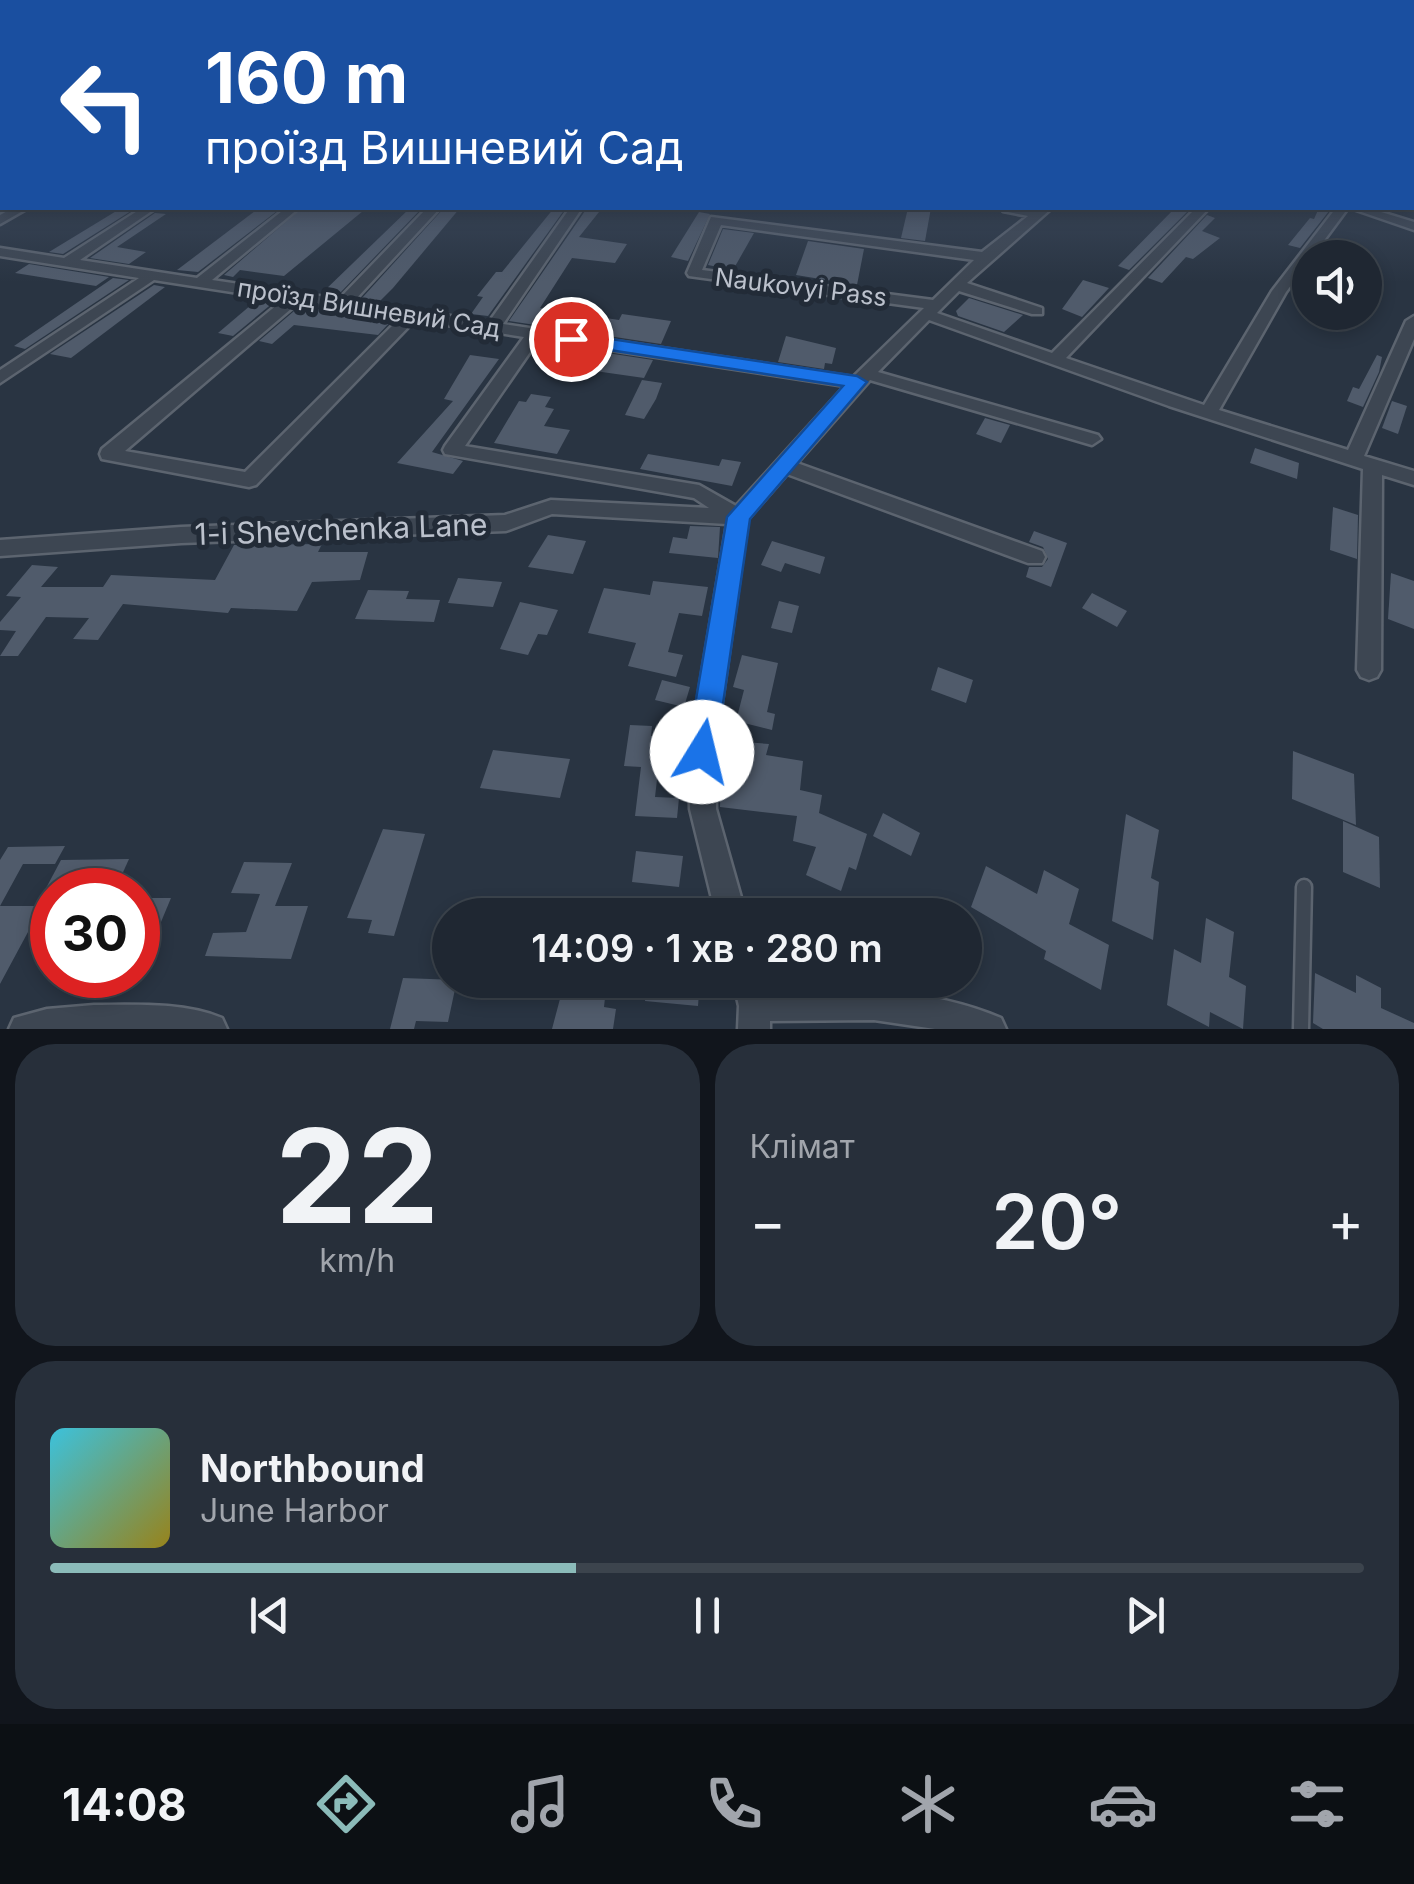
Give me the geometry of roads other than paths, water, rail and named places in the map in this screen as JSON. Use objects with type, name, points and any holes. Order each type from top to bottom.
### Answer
[{"type":"street","points":[[67,262],[147,210]]},
{"type":"street","points":[[200,282],[290,210]]},
{"type":"street","points":[[343,304],[432,210]]},
{"type":"street","points":[[493,327],[575,210]]},
{"type":"street","points":[[1054,360],[1201,210]]},
{"type":"street","points":[[1208,413],[1279,291],[1340,210]]},
{"type":"street","points":[[1362,210],[1414,226]]},
{"type":"street","points":[[727,898],[703,809],[702,752],[738,517],[862,378],[985,257],[1041,211]]},
{"type":"street","name":"Naukovyi Pass","points":[[931,310],[694,274],[716,220],[985,257]]},
{"type":"street","name":"проїзд Вишневий Сад","points":[[0,252],[862,378],[1092,439]]},
{"type":"street","points":[[0,266],[20,254]]},
{"type":"street","points":[[0,378],[152,275]]},
{"type":"street","points":[[957,285],[1037,312]]},
{"type":"street","points":[[296,297],[109,454],[249,480],[412,314]]},
{"type":"street","points":[[931,310],[1054,360],[1414,478]]},
{"type":"street","points":[[1369,670],[1364,461],[1414,321]]},
{"type":"street","points":[[535,333],[452,450],[700,492],[738,517]]},
{"type":"street","points":[[783,466],[1035,557]]},
{"type":"street","name":"1-i Shevchenka Lane","points":[[0,548],[181,535],[506,523],[551,507],[738,517]]},
{"type":"street","points":[[752,1005],[894,1002],[949,1014],[990,1029]]},
{"type":"street","points":[[24,1029],[48,1024],[180,1024],[211,1029]]},
{"type":"lane","points":[[1301,1029],[1304,886]]}]
